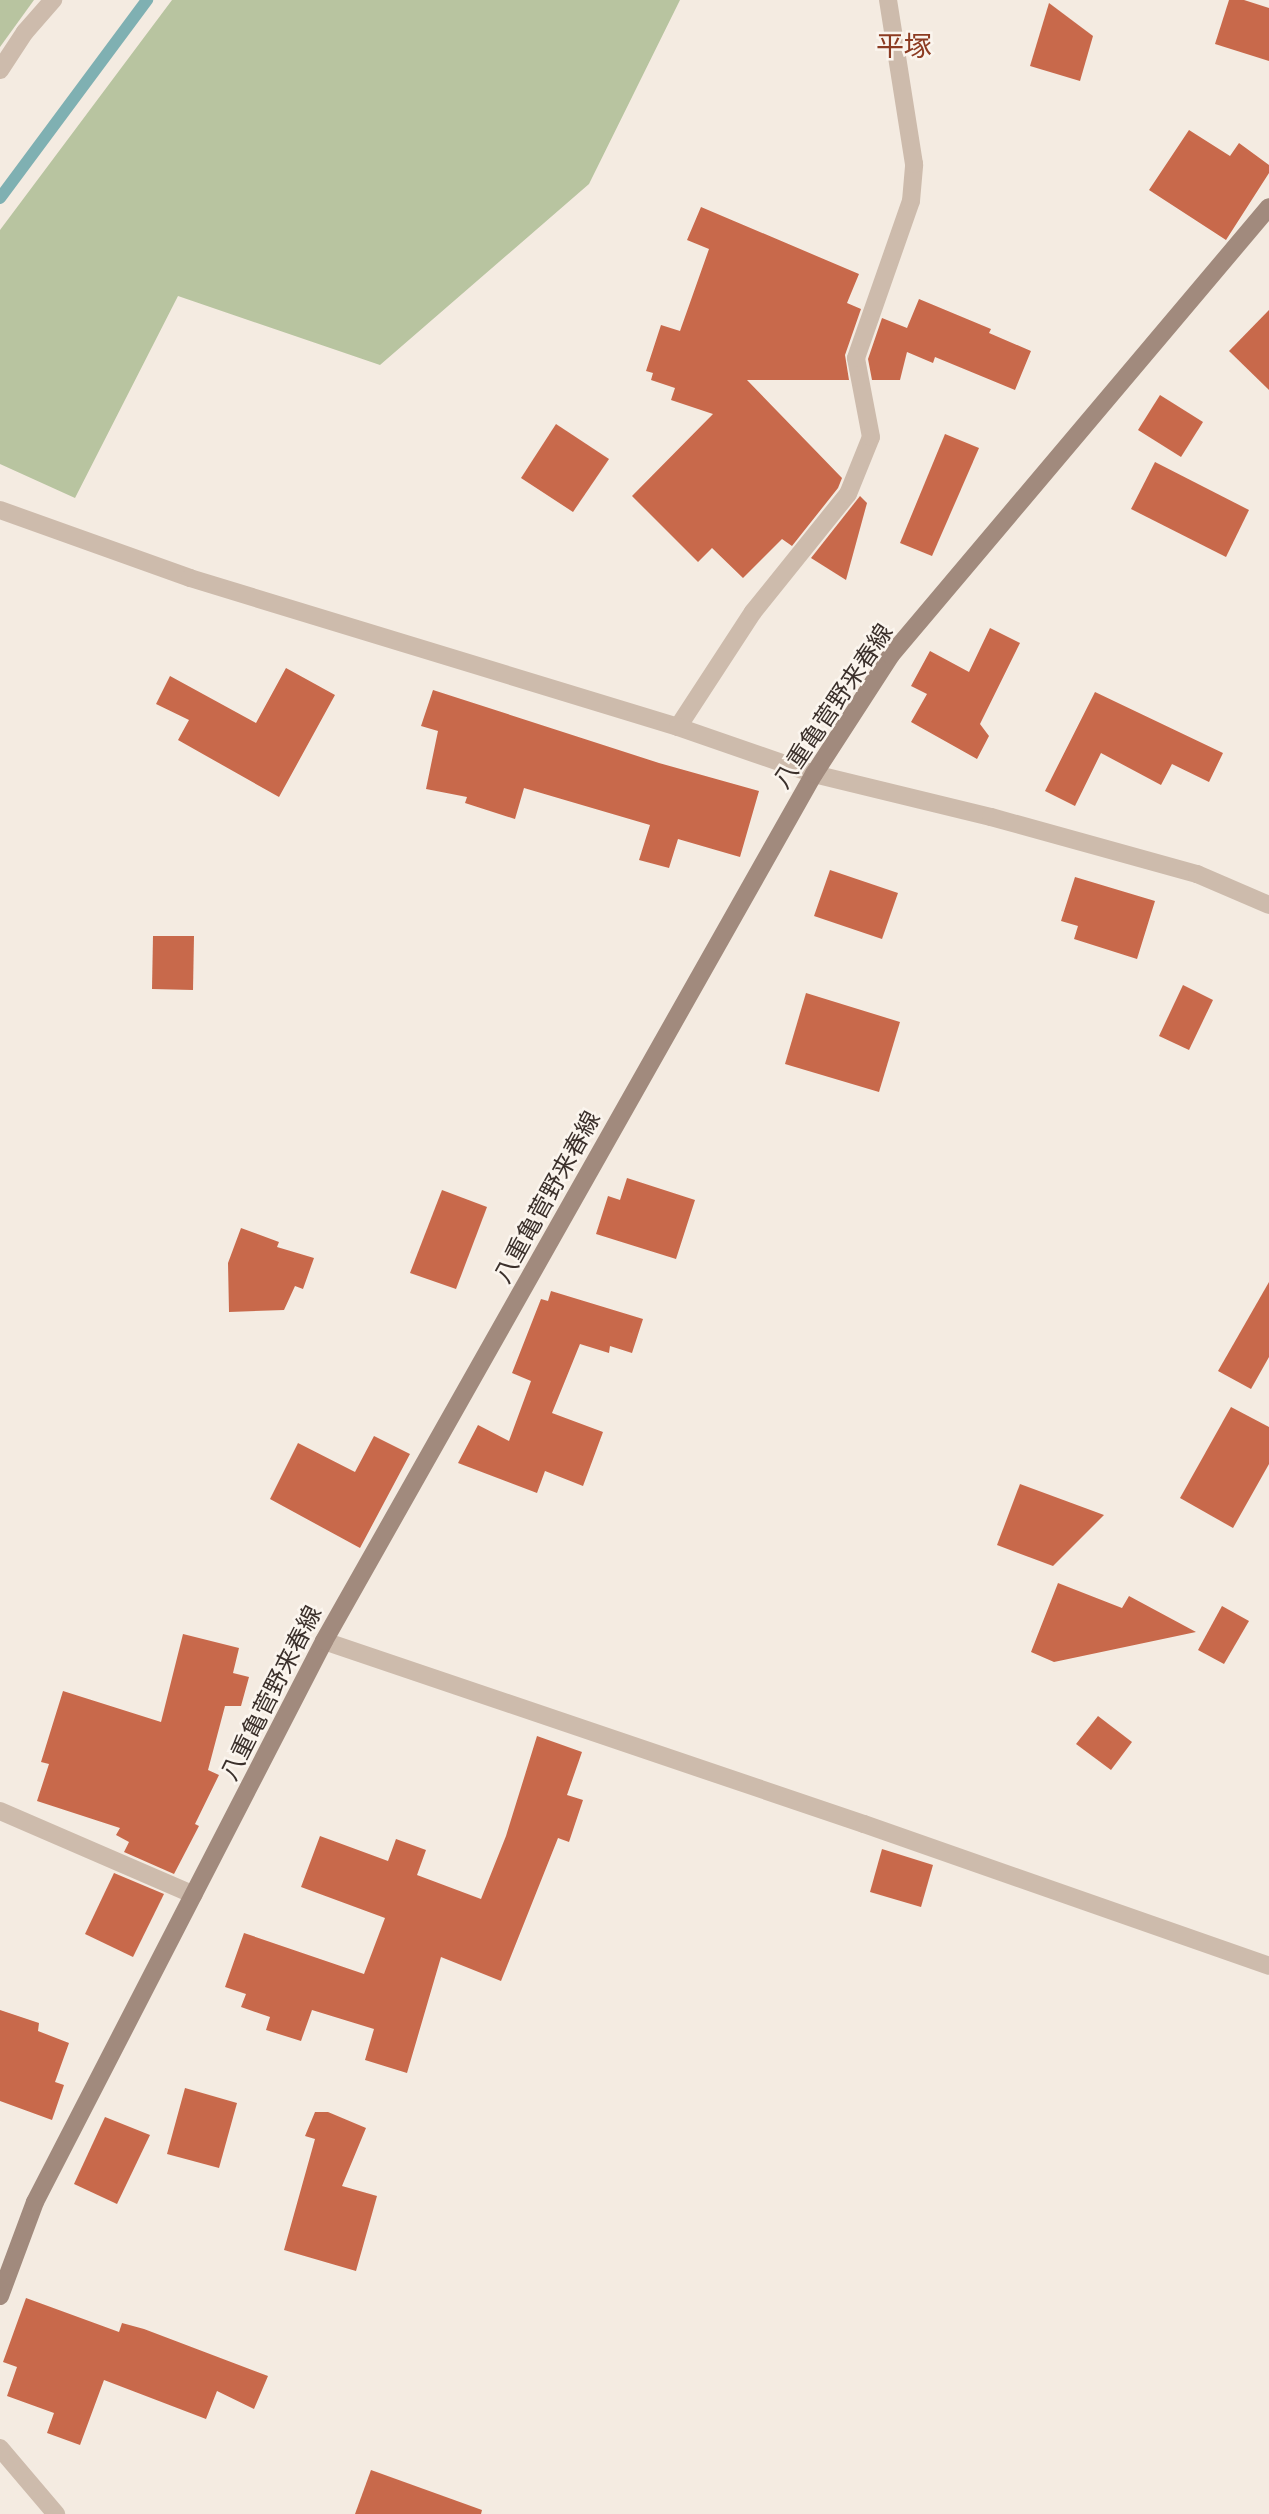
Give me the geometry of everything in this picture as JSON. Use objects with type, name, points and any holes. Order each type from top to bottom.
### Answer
[{"type":"main road","name":"八重亀菅野来春線","points":[[0,2296],[35,2202],[324,1641],[814,774],[891,655],[1269,207]]},
{"type":"street","points":[[0,70],[25,32],[53,0]]},
{"type":"street","points":[[678,727],[753,612],[848,494],[871,438],[856,358],[911,201],[914,164],[888,0]]},
{"type":"street","points":[[0,510],[190,578],[678,727],[814,774],[991,817],[1197,874],[1269,905]]},
{"type":"street","points":[[324,1641],[864,1824],[1269,1966]]},
{"type":"street","points":[[0,1811],[194,1895]]},
{"type":"street","points":[[0,2448],[56,2514]]},
{"type":"green space","points":[[0,0],[34,0],[0,47]]},
{"type":"green space","points":[[172,0],[680,0],[589,184],[380,365],[178,296],[75,498],[0,464],[0,230]]},
{"type":"building","points":[[1229,0],[1244,0],[1269,8],[1269,61],[1215,44]]},
{"type":"building","points":[[1049,3],[1093,36],[1080,81],[1030,66]]},
{"type":"building","points":[[1189,130],[1230,156],[1239,143],[1269,165],[1269,173],[1226,240],[1149,190]]},
{"type":"building","points":[[701,207],[859,274],[847,303],[861,309],[845,355],[849,380],[747,380],[842,478],[838,488],[792,546],[782,539],[743,578],[712,548],[698,562],[632,496],[713,414],[671,400],[675,388],[651,380],[653,373],[646,371],[661,325],[680,331],[709,249],[687,240]]},
{"type":"building","points":[[919,299],[991,329],[989,333],[1031,351],[1015,390],[935,357],[933,363],[907,352],[900,380],[872,380],[868,359],[882,318],[907,328]]},
{"type":"building","points":[[1269,310],[1269,390],[1229,351]]},
{"type":"building","points":[[1160,395],[1203,422],[1181,457],[1138,430]]},
{"type":"building","points":[[556,424],[609,459],[573,512],[521,478]]},
{"type":"building","points":[[945,434],[979,448],[932,556],[900,543]]},
{"type":"building","points":[[1155,462],[1249,510],[1226,557],[1131,509]]},
{"type":"building","points":[[860,496],[867,503],[846,580],[811,558]]},
{"type":"building","points":[[990,628],[1020,643],[980,724],[989,736],[977,759],[911,722],[927,694],[911,686],[930,651],[969,672]]},
{"type":"building","points":[[286,668],[335,695],[279,797],[178,740],[189,720],[156,704],[170,676],[256,723]]},
{"type":"building","points":[[433,690],[659,763],[759,791],[740,857],[678,839],[669,868],[639,860],[650,825],[524,788],[515,819],[465,803],[467,797],[426,789],[438,731],[421,726]]},
{"type":"building","points":[[1095,692],[1223,753],[1209,782],[1172,764],[1161,785],[1101,753],[1075,806],[1045,791]]},
{"type":"building","points":[[830,870],[898,893],[882,939],[814,916]]},
{"type":"building","points":[[1075,877],[1155,901],[1137,959],[1074,939],[1078,926],[1061,921]]},
{"type":"building","points":[[153,936],[194,936],[193,990],[152,989]]},
{"type":"building","points":[[1183,985],[1213,1000],[1189,1050],[1159,1036]]},
{"type":"building","points":[[806,993],[900,1022],[879,1092],[785,1064]]},
{"type":"building","points":[[627,1178],[695,1200],[676,1259],[596,1234],[608,1196],[620,1200]]},
{"type":"building","points":[[442,1190],[487,1207],[456,1289],[410,1273]]},
{"type":"building","points":[[241,1228],[279,1242],[277,1247],[314,1258],[303,1289],[295,1286],[284,1310],[229,1312],[228,1263]]},
{"type":"building","points":[[1269,1282],[1269,1357],[1251,1389],[1218,1371]]},
{"type":"building","points":[[551,1291],[643,1319],[632,1353],[610,1346],[609,1353],[580,1344],[552,1413],[603,1432],[583,1486],[545,1471],[537,1493],[458,1463],[478,1425],[509,1441],[531,1381],[512,1373],[541,1299],[548,1301]]},
{"type":"building","points":[[1231,1407],[1269,1427],[1269,1464],[1233,1528],[1180,1498]]},
{"type":"building","points":[[374,1436],[410,1454],[360,1548],[270,1499],[298,1443],[355,1472]]},
{"type":"building","points":[[1020,1484],[1104,1515],[1053,1566],[997,1545]]},
{"type":"building","points":[[1058,1583],[1122,1608],[1129,1596],[1196,1632],[1054,1662],[1031,1652]]},
{"type":"building","points":[[1222,1606],[1249,1621],[1224,1664],[1198,1650]]},
{"type":"building","points":[[183,1634],[239,1648],[233,1673],[249,1677],[241,1706],[225,1706],[208,1770],[219,1775],[195,1824],[199,1826],[174,1874],[124,1852],[129,1842],[116,1835],[120,1828],[37,1801],[49,1764],[41,1762],[63,1691],[161,1722]]},
{"type":"building","points":[[1098,1716],[1132,1742],[1111,1770],[1076,1744]]},
{"type":"building","points":[[537,1736],[582,1752],[567,1795],[583,1800],[569,1842],[558,1838],[501,1981],[441,1957],[407,2073],[365,2060],[374,2029],[312,2010],[301,2041],[266,2030],[270,2017],[241,2007],[246,1994],[225,1987],[244,1933],[364,1974],[385,1918],[301,1887],[320,1836],[388,1861],[396,1839],[426,1850],[417,1875],[481,1899],[506,1836]]},
{"type":"building","points":[[882,1849],[933,1865],[921,1907],[870,1892]]},
{"type":"building","points":[[114,1873],[164,1894],[133,1957],[85,1934]]},
{"type":"building","points":[[0,2010],[39,2023],[38,2031],[69,2043],[55,2082],[64,2085],[52,2120],[0,2101]]},
{"type":"building","points":[[185,2088],[237,2103],[219,2168],[167,2154]]},
{"type":"building","points":[[315,2112],[328,2112],[366,2128],[342,2186],[377,2196],[356,2271],[284,2250],[315,2139],[305,2136]]},
{"type":"building","points":[[105,2117],[150,2135],[117,2204],[74,2184]]},
{"type":"building","points":[[26,2298],[119,2332],[122,2323],[144,2329],[268,2376],[254,2409],[217,2391],[206,2419],[104,2380],[80,2445],[47,2433],[54,2413],[7,2396],[17,2367],[3,2362]]},
{"type":"building","points":[[371,2470],[482,2510],[481,2514],[355,2514]]},
{"type":"waterway","points":[[0,198],[147,0]]},
{"type":"district","name":"平塚","points":[[904,46]]}]
